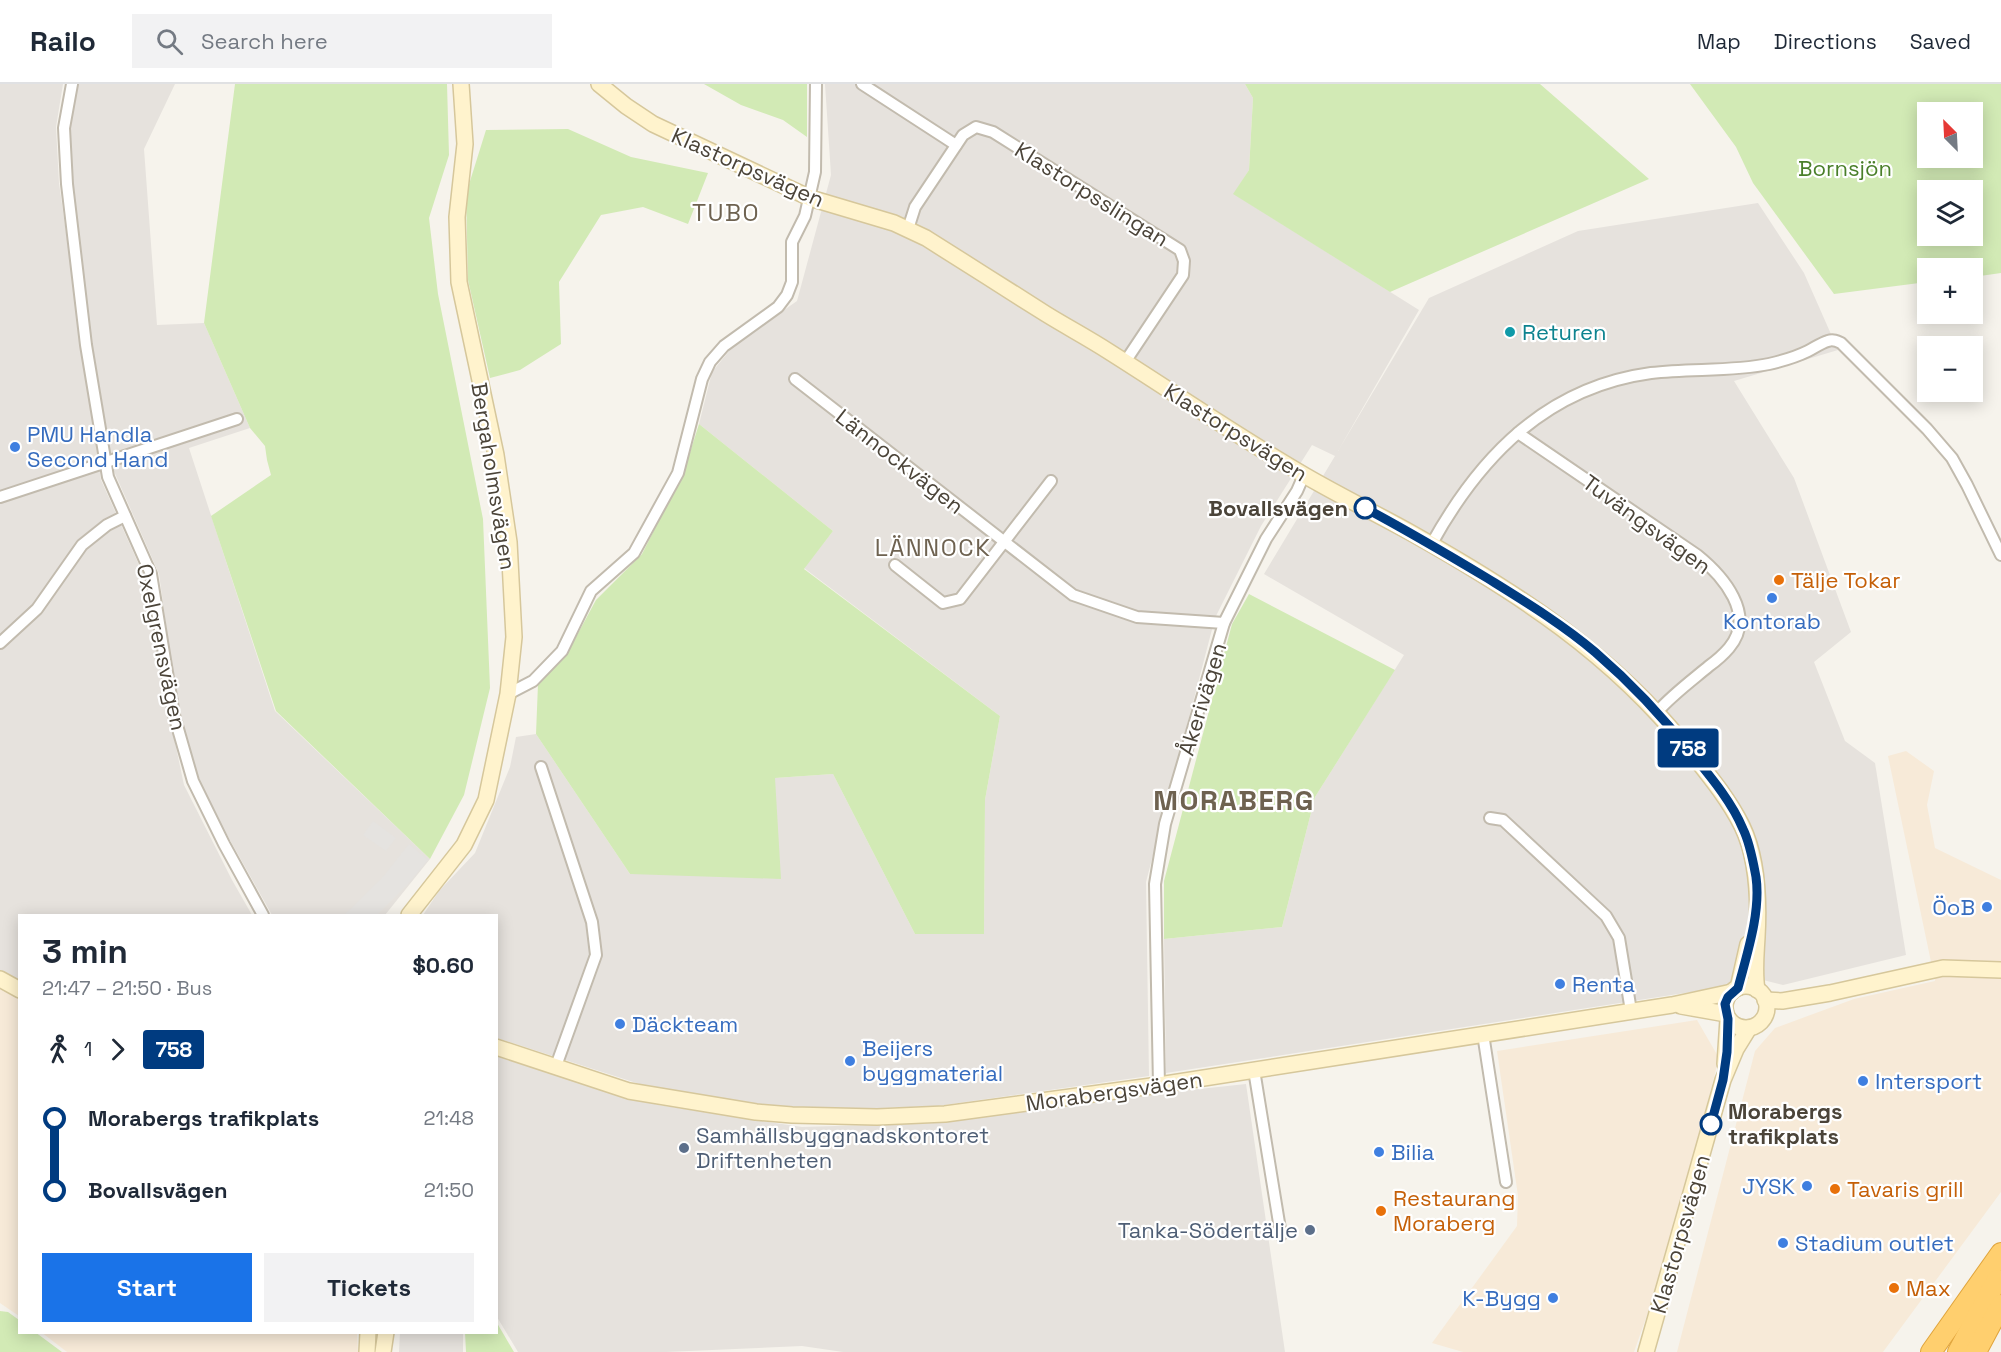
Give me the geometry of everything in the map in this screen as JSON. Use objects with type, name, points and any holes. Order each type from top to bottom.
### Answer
[{"type":"highway","points":[[1930,1352],[2001,1253]]},
{"type":"highway","points":[[1958,1352],[2001,1273]]},
{"type":"highway","points":[[1976,1352],[2001,1305]]},
{"type":"street","name":"Oxelgrensvägen","points":[[72,84],[64,128],[67,184],[86,345],[108,477],[151,574],[174,715],[193,781],[262,914]]},
{"type":"street","name":"Bergaholmsvägen","points":[[410,914],[464,845],[486,800],[508,694],[514,637],[507,531],[496,455],[459,282],[457,217],[465,144],[461,84]]},
{"type":"street","name":"Klastorpsvägen","points":[[599,84],[653,124],[810,198],[908,229],[926,238],[1304,475],[1431,545],[1563,627],[1594,652],[1657,712],[1701,765],[1743,828],[1756,879],[1757,937],[1754,971],[1761,995]]},
{"type":"street","points":[[508,694],[533,681],[562,651],[591,591],[634,552],[678,473],[702,379],[710,362],[724,346],[778,307],[788,296],[792,282],[792,242],[805,216],[815,172],[816,84]]},
{"type":"street","points":[[862,84],[956,145]]},
{"type":"street","name":"Klastorpsslingan","points":[[908,229],[915,207],[963,135],[976,127],[993,132],[1180,250],[1184,261],[1183,275],[1125,362]]},
{"type":"street","points":[[1431,545],[1461,496],[1503,446],[1532,420],[1557,404],[1612,381],[1653,373],[1769,364],[1833,340],[1841,344],[1945,449],[1967,485],[2001,555]]},
{"type":"street","name":"Lännockvägen","points":[[795,379],[1073,595],[1137,616],[1224,623]]},
{"type":"street","points":[[0,497],[237,419]]},
{"type":"street","name":"Tuvängsvägen","points":[[1518,433],[1697,555],[1724,582],[1736,603],[1740,621],[1730,647],[1657,712]]},
{"type":"street","name":"Åkerivägen","points":[[1159,1085],[1155,884],[1165,824],[1224,623],[1266,539],[1297,491],[1304,475]]},
{"type":"street","points":[[895,566],[943,603],[960,599],[1051,481]]},
{"type":"street","points":[[0,643],[37,609],[82,544],[107,525],[125,516]]},
{"type":"street","points":[[541,767],[592,922],[596,955],[556,1066]]},
{"type":"street","points":[[1490,818],[1503,820],[1606,916],[1619,938],[1631,1011]]},
{"type":"street","name":"Klastorpsvägen","points":[[1735,990],[1757,903]]},
{"type":"street","points":[[1830,993],[1783,1009],[1755,1024],[1737,1026],[1727,1017],[1725,1004],[1735,990],[1745,987],[1761,995],[1782,1001],[1830,993],[1943,968],[2001,970]]},
{"type":"street","points":[[0,979],[18,989]]},
{"type":"street","name":"Morabergsvägen","points":[[498,1048],[629,1091],[756,1112],[808,1116],[877,1117],[945,1114],[1159,1085],[1672,1005],[1735,990]]},
{"type":"street","points":[[1755,1024],[1766,1010],[1761,995]]},
{"type":"street","name":"Morabergsvägen","points":[[1672,1005],[1727,1017]]},
{"type":"street","name":"Klastorpsvägen","points":[[1723,1080],[1727,1017]]},
{"type":"street","name":"Klastorpsvägen","points":[[1646,1352],[1723,1080],[1736,1049],[1755,1024]]},
{"type":"street","points":[[1483,1034],[1506,1182]]},
{"type":"street","points":[[1254,1070],[1281,1235]]},
{"type":"street","points":[[367,1352],[368,1334]]},
{"type":"street","points":[[383,1352],[386,1334]]},
{"type":"shaded area","points":[[0,84],[63,84],[56,127],[59,183],[101,480],[144,576],[162,681],[184,785],[251,914],[18,914],[18,981],[0,971]]},
{"type":"shaded area","points":[[77,84],[175,84],[144,149],[157,325],[204,323],[250,428],[189,448],[275,711],[430,859],[386,914],[271,914],[208,801],[183,726],[173,676],[159,574],[113,469],[73,214],[70,132]]},
{"type":"shaded area","points":[[825,84],[1245,84],[1253,98],[1249,170],[1234,194],[1419,310],[1338,451],[1429,298],[1578,231],[1758,203],[1804,273],[1838,350],[1734,381],[1794,478],[1851,632],[1814,662],[1845,741],[1875,763],[1906,955],[1783,985],[1741,978],[1717,988],[1166,1073],[1164,939],[1282,927],[1315,797],[1404,655],[1264,574],[1335,456],[1312,445],[1261,526],[1215,618],[1146,882],[1149,1076],[937,1106],[800,1111],[655,1089],[498,1038],[498,914],[424,914],[439,891],[475,853],[510,767],[516,737],[536,734],[630,874],[775,778],[833,774],[915,934],[984,934],[985,800],[1000,716],[804,568],[833,531],[699,424],[712,372],[734,345],[797,301],[831,175]]},
{"type":"shaded area","points":[[1906,751],[1934,771],[1927,805],[1935,848],[2001,880],[2001,1192],[1883,1352],[1677,1352],[1755,1051],[1775,1028],[1854,999],[1935,981],[1888,756]]},
{"type":"shaded area","points":[[373,821],[396,838],[386,851],[363,835]]},
{"type":"shaded area","points":[[409,844],[428,860],[378,914],[345,914],[382,878]]},
{"type":"shaded area","points":[[0,986],[18,998],[18,1315],[0,1303]]},
{"type":"shaded area","points":[[1697,1020],[1719,1058],[1665,1264],[1634,1352],[1463,1352],[1432,1343],[1517,1226],[1518,1196],[1497,1051]]},
{"type":"shaded area","points":[[498,1056],[658,1105],[802,1127],[936,1123],[1246,1084],[1285,1352],[843,1352],[802,1346],[666,1352],[518,1352],[498,1319]]},
{"type":"shaded area","points":[[44,1334],[357,1334],[358,1352],[67,1352]]},
{"type":"shaded area","points":[[400,1334],[463,1334],[463,1352],[399,1352]]},
{"type":"green space","points":[[235,84],[447,84],[449,155],[429,218],[438,294],[483,519],[490,688],[464,795],[430,859],[276,711],[211,516],[271,475],[265,446],[250,428],[204,323]]},
{"type":"green space","points":[[704,84],[807,84],[807,137],[783,120],[741,105]]},
{"type":"green space","points":[[1245,84],[1540,84],[1649,179],[1390,292],[1233,194],[1249,170],[1253,98]]},
{"type":"green space","name":"Bornsjön","points":[[1690,84],[2001,84],[2001,273],[1983,276],[1983,258],[1917,258],[1917,283],[1834,294],[1753,183],[1736,147]]},
{"type":"green space","points":[[568,129],[631,157],[708,173],[688,224],[643,207],[601,215],[559,282],[561,344],[520,370],[490,378],[468,280],[466,194],[486,130]]},
{"type":"green space","points":[[699,424],[833,531],[804,569],[1000,716],[985,800],[984,934],[915,934],[833,774],[775,778],[781,879],[630,874],[536,734],[538,684],[569,650],[596,600],[642,554],[684,471]]},
{"type":"green space","points":[[1249,594],[1395,670],[1315,797],[1282,927],[1164,939],[1164,881],[1232,624]]},
{"type":"green space","points":[[0,1311],[8,1312],[18,1319],[18,1334],[38,1334],[62,1352],[0,1352]]},
{"type":"green space","points":[[498,1325],[514,1352],[466,1352],[465,1334],[498,1334]]},
{"type":"bus line","name":"758","points":[[1365,508],[1516,596],[1563,627],[1594,652],[1670,726],[1711,778],[1743,828],[1752,857],[1757,903],[1738,988],[1732,992],[1725,1004],[1728,1019],[1727,1052],[1723,1080],[1711,1124]]},
{"type":"place","name":"Returen","points":[[1510,332]]},
{"type":"place","name":"PMU Handla Second Hand","points":[[15,447]]},
{"type":"place","name":"Bovallsvägen","points":[[1365,508]]},
{"type":"place","name":"Tälje Tokar","points":[[1779,580]]},
{"type":"place","name":"Kontorab","points":[[1772,598]]},
{"type":"place","name":"ÖoB","points":[[1987,907]]},
{"type":"place","name":"Renta","points":[[1560,984]]},
{"type":"place","name":"Däckteam","points":[[620,1024]]},
{"type":"place","name":"Beijers byggmaterial","points":[[850,1061]]},
{"type":"place","name":"Intersport","points":[[1863,1081]]},
{"type":"place","name":"Morabergs trafikplats","points":[[1711,1124]]},
{"type":"place","name":"Samhällsbyggnadskontoret Driftenheten","points":[[684,1148]]},
{"type":"place","name":"Bilia","points":[[1379,1152]]},
{"type":"place","name":"JYSK","points":[[1807,1186]]},
{"type":"place","name":"Tavaris grill","points":[[1835,1189]]},
{"type":"place","name":"Restaurang Moraberg","points":[[1381,1211]]},
{"type":"place","name":"Tanka-Södertälje","points":[[1310,1230]]},
{"type":"place","name":"Stadium outlet","points":[[1783,1243]]},
{"type":"place","name":"Max","points":[[1894,1288]]},
{"type":"place","name":"K-Bygg","points":[[1553,1298]]},
{"type":"district","name":"TUBO","points":[[726,213]]},
{"type":"district","name":"LÄNNOCK","points":[[933,548]]},
{"type":"district","name":"MORABERG","points":[[1234,800]]}]
